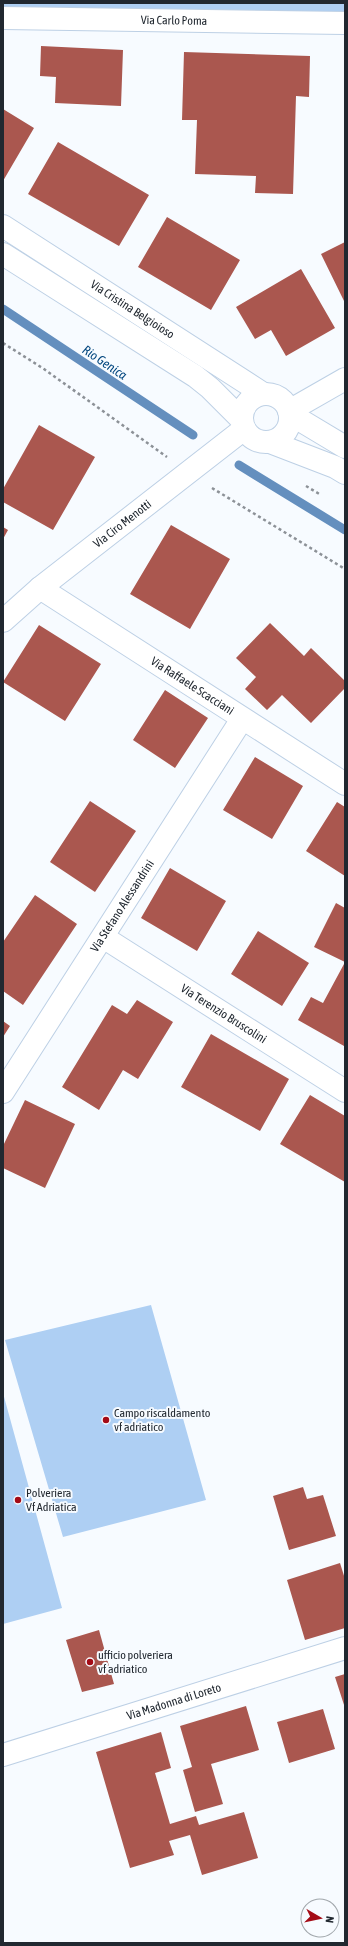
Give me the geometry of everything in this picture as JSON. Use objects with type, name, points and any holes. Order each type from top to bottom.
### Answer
[{"type":"street","name":"Via Carlo Poma","points":[[3,18],[345,23]]},
{"type":"street","name":"Via Cristina Belgioioso","points":[[3,226],[262,394],[273,394],[283,400],[290,412],[345,447]]},
{"type":"street","name":"Via Cristina Belgioioso","points":[[3,254],[195,376],[210,388],[243,424],[251,437],[260,442],[270,442],[335,467],[345,473]]},
{"type":"street","points":[[270,442],[279,439],[286,432],[290,423],[290,412],[345,379]]},
{"type":"street","points":[[243,424],[242,410],[247,402],[253,396],[262,394]]},
{"type":"street","name":"Via Ciro Menotti","points":[[3,622],[40,588],[243,424]]},
{"type":"street","name":"Via Raffaele Scacciani","points":[[40,588],[345,784]]},
{"type":"street","name":"Via Stefano Alessandrini","points":[[3,1092],[242,719]]},
{"type":"street","name":"Via Terenzio Bruscolini","points":[[103,937],[345,1091]]},
{"type":"street","name":"Via Madonna di Loreto","points":[[3,1755],[345,1648]]},
{"type":"path","points":[[3,343],[44,369],[170,460]]},
{"type":"path","points":[[301,482],[321,495]]},
{"type":"path","points":[[205,484],[345,569]]},
{"type":"shaded area","points":[[3,3],[345,3],[345,18],[3,18]]},
{"type":"shaded area","name":"Campo riscaldamento vf adriatico","points":[[151,1305],[206,1500],[63,1537],[5,1340]]},
{"type":"shaded area","name":"Polveriera Vf Adriatica","points":[[3,1393],[62,1608],[3,1624]]},
{"type":"building","points":[[41,46],[123,50],[121,106],[55,103],[56,77],[40,76]]},
{"type":"building","points":[[184,52],[310,56],[309,97],[296,96],[293,194],[255,193],[256,176],[195,174],[197,120],[182,120]]},
{"type":"building","points":[[3,109],[34,128],[3,181]]},
{"type":"building","points":[[58,142],[149,195],[119,246],[28,194]]},
{"type":"building","points":[[167,217],[240,260],[211,310],[138,267]]},
{"type":"building","points":[[345,242],[345,303],[321,254]]},
{"type":"building","points":[[301,269],[335,328],[286,356],[271,330],[255,339],[236,307]]},
{"type":"building","points":[[39,425],[95,457],[53,530],[3,502],[3,489]]},
{"type":"building","points":[[171,525],[230,559],[190,629],[130,594]]},
{"type":"building","points":[[3,527],[8,530],[3,539]]},
{"type":"building","points":[[270,623],[304,656],[311,648],[345,681],[345,688],[311,723],[282,695],[267,710],[245,689],[256,677],[236,658]]},
{"type":"building","points":[[39,625],[101,664],[65,721],[3,682]]},
{"type":"building","points":[[165,690],[208,718],[175,768],[133,740]]},
{"type":"building","points":[[255,757],[303,786],[272,839],[223,810]]},
{"type":"building","points":[[90,801],[136,831],[95,892],[50,862]]},
{"type":"building","points":[[337,802],[345,807],[345,876],[306,851]]},
{"type":"building","points":[[170,868],[226,901],[197,951],[141,918]]},
{"type":"building","points":[[35,895],[77,924],[23,1005],[3,991],[3,942]]},
{"type":"building","points":[[336,903],[345,908],[345,962],[314,947]]},
{"type":"building","points":[[258,931],[309,963],[282,1006],[231,974]]},
{"type":"building","points":[[344,964],[344,1046],[298,1020],[311,997],[323,1003]]},
{"type":"building","points":[[137,1000],[173,1022],[138,1079],[123,1070],[99,1110],[62,1087],[112,1005],[127,1014]]},
{"type":"building","points":[[3,1021],[10,1026],[3,1037]]},
{"type":"building","points":[[211,1034],[289,1079],[260,1131],[181,1087]]},
{"type":"building","points":[[310,1095],[345,1116],[345,1182],[280,1144]]},
{"type":"building","points":[[25,1100],[75,1124],[45,1188],[3,1168],[3,1146]]},
{"type":"building","points":[[303,1487],[307,1499],[323,1495],[336,1536],[289,1550],[273,1496]]},
{"type":"building","points":[[340,1563],[345,1579],[345,1628],[305,1640],[287,1580]]},
{"type":"building","name":"ufficio polveriera vf adriatico","points":[[99,1630],[114,1684],[82,1692],[66,1640]]},
{"type":"building","points":[[345,1674],[345,1708],[335,1677]]},
{"type":"building","points":[[246,1706],[259,1750],[211,1764],[223,1804],[195,1812],[183,1770],[192,1767],[180,1726]]},
{"type":"building","points":[[323,1709],[335,1749],[289,1763],[277,1722]]},
{"type":"building","points":[[161,1732],[171,1768],[155,1773],[170,1824],[196,1816],[199,1825],[244,1812],[258,1858],[202,1875],[190,1835],[169,1841],[174,1855],[130,1868],[96,1752]]},
{"type":"waterway","name":"Rio Genica","points":[[3,309],[193,435]]},
{"type":"waterway","name":"Rio Genica","points":[[239,465],[345,530]]},
{"type":"place","name":"Campo riscaldamento vf adriatico","points":[[106,1420]]},
{"type":"place","name":"Polveriera Vf Adriatica","points":[[18,1500]]},
{"type":"place","name":"ufficio polveriera vf adriatico","points":[[90,1662]]}]
